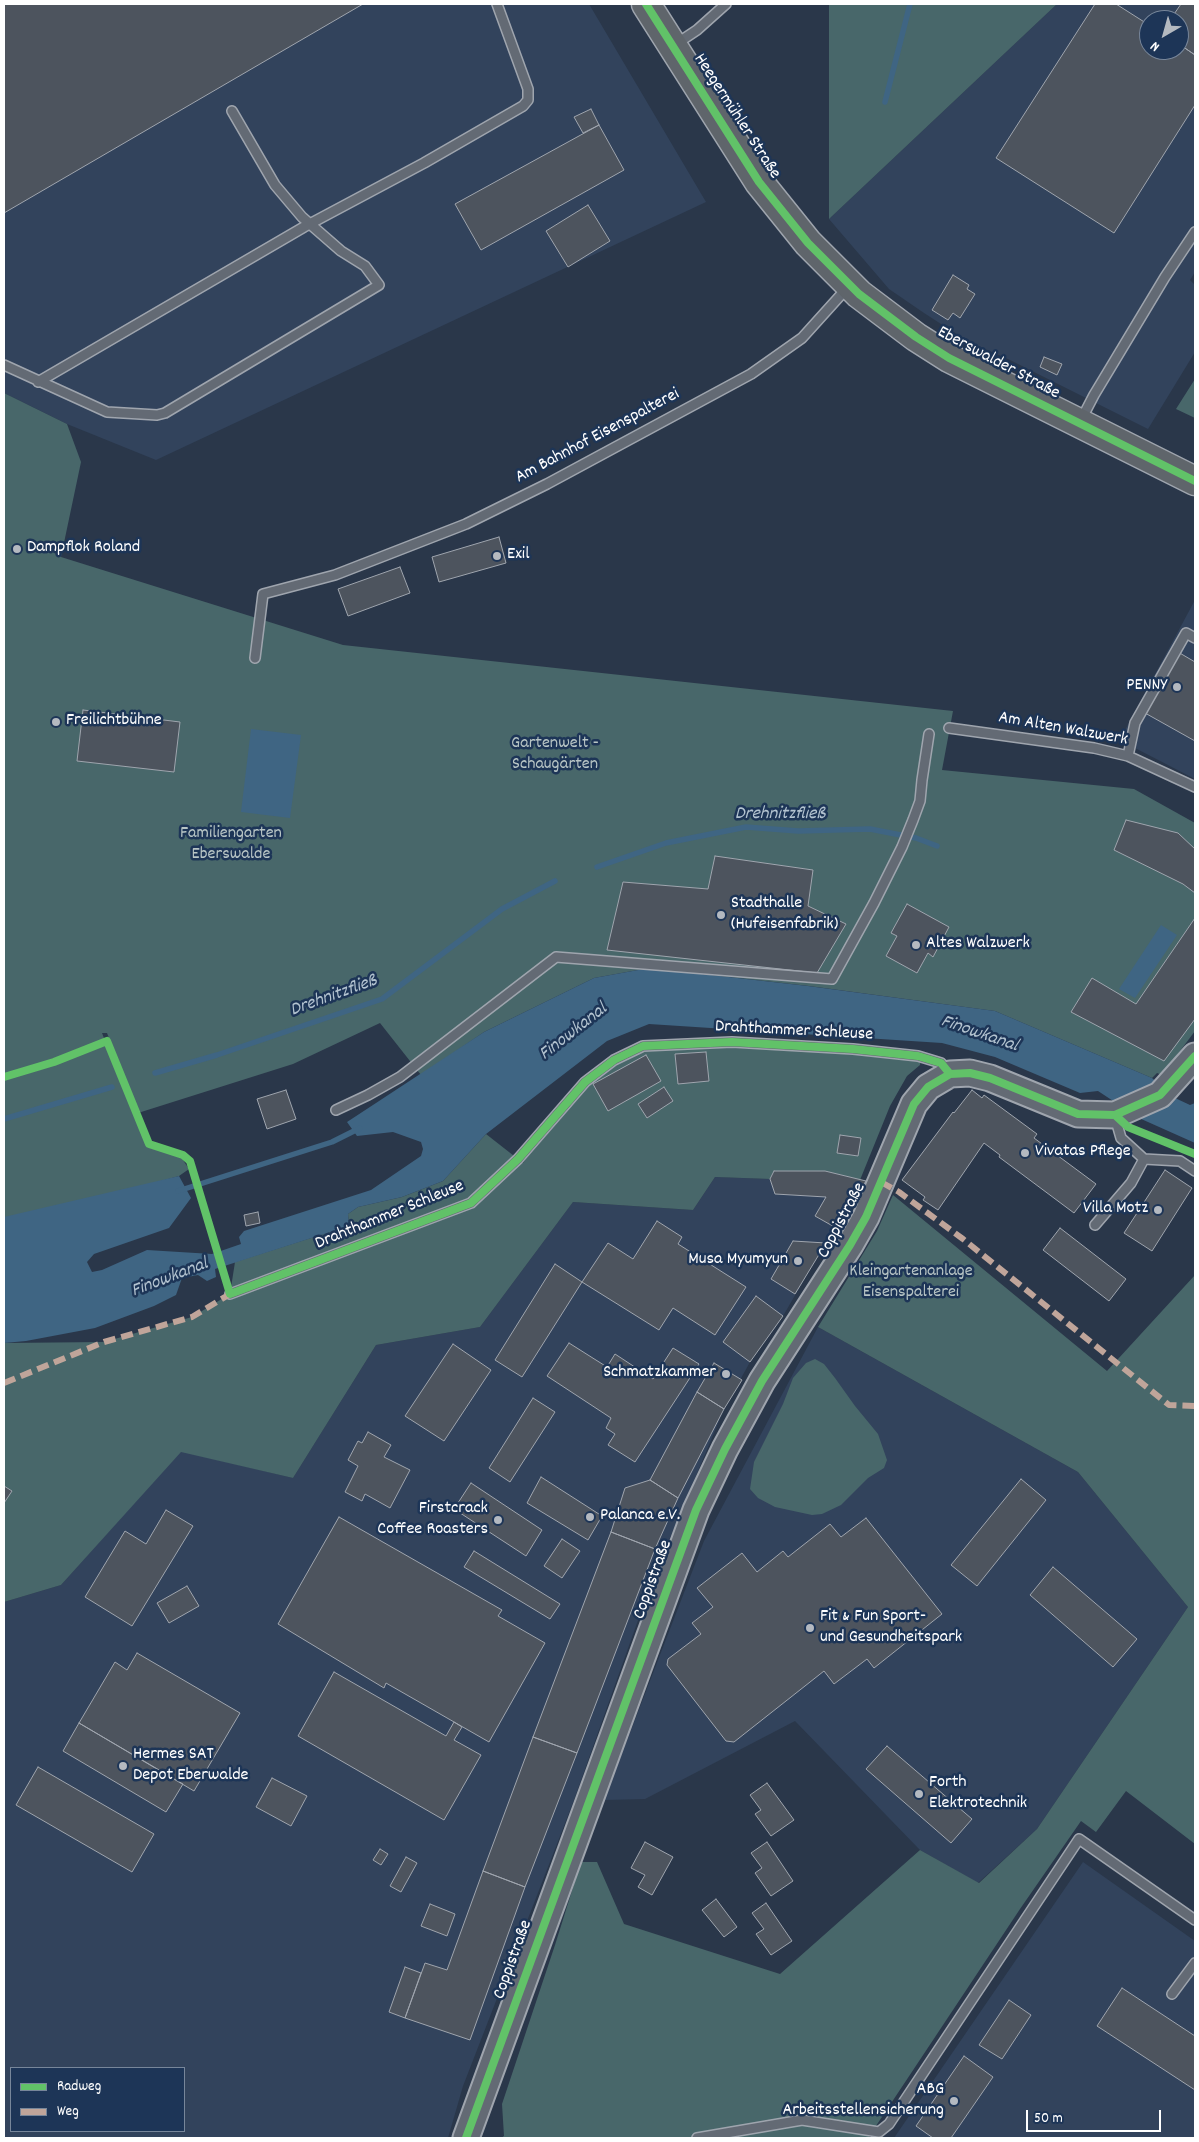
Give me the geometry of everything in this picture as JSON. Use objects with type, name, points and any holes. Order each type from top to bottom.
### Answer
[{"type":"main road","name":"Heegermühler Straße","points":[[646,4],[759,182],[808,243]]},
{"type":"main road","name":"Eberswalder Straße","points":[[808,243],[850,285],[916,337],[949,358],[1195,481]]},
{"type":"main road","points":[[950,1074],[970,1073],[990,1078],[1078,1114],[1115,1115],[1160,1094],[1195,1056]]},
{"type":"main road","name":"Coppistraße","points":[[466,2138],[696,1510],[725,1449],[762,1381],[866,1217],[914,1104],[928,1087],[950,1074]]},
{"type":"lane","points":[[38,382],[310,224],[424,163],[517,110],[528,100],[528,89],[496,4]]},
{"type":"lane","points":[[672,47],[697,30],[726,4]]},
{"type":"lane","points":[[4,365],[107,412],[157,415],[165,413],[379,285],[365,266],[341,251],[310,224],[275,185],[232,111]]},
{"type":"lane","points":[[1079,424],[1094,395],[1195,232]]},
{"type":"lane","name":"Am Bahnhof Eisenspalterei","points":[[254,658],[263,594],[335,576],[466,524],[547,484],[751,374],[802,338],[850,285]]},
{"type":"lane","points":[[1128,756],[1135,723],[1186,633],[1195,638]]},
{"type":"lane","name":"Am Alten Walzwerk","points":[[949,728],[1094,748],[1128,756],[1195,787]]},
{"type":"lane","points":[[336,1110],[400,1077],[556,958],[832,979],[902,847],[913,820],[920,801],[930,734]]},
{"type":"lane","name":"Drahthammer Schleuse","points":[[230,1294],[471,1203],[518,1159],[585,1082],[614,1060],[643,1046],[732,1042],[853,1048],[918,1056],[941,1063],[950,1074]]},
{"type":"lane","points":[[1115,1115],[1121,1138],[1144,1160],[1180,1161],[1195,1171]]},
{"type":"lane","points":[[1096,1225],[1131,1183],[1144,1160]]},
{"type":"lane","points":[[879,2132],[889,2124],[1079,1839],[1195,1920]]},
{"type":"lane","points":[[1172,1994],[1195,1963]]},
{"type":"lane","points":[[697,2138],[802,2120],[879,2132],[887,2138]]},
{"type":"shaded area","points":[[4,4],[589,4],[706,202],[156,460],[67,424],[4,393]]},
{"type":"shaded area","points":[[1057,4],[1195,4],[1195,272],[1190,280],[1195,285],[1195,352],[1148,429],[1008,359],[969,342],[889,289],[829,219]]},
{"type":"shaded area","points":[[1195,600],[1195,779],[1135,748],[1118,743]]},
{"type":"shaded area","points":[[774,1171],[825,1171],[866,1181],[838,1229],[826,1242],[783,1316],[750,1362],[724,1409],[652,1581],[574,1800],[463,2086],[448,2138],[4,2138],[4,1602],[61,1585],[181,1451],[293,1478],[376,1345],[480,1327],[573,1202],[693,1210],[715,1177],[770,1179]]},
{"type":"shaded area","points":[[818,1327],[1078,1472],[1188,1607],[1037,1829],[978,1883],[920,1850],[795,1721],[645,1799],[604,1800],[704,1541]]},
{"type":"shaded area","points":[[1083,1862],[1195,1941],[1195,2138],[894,2138]]},
{"type":"green space","points":[[829,4],[1057,4],[829,219]]},
{"type":"green space","points":[[1195,379],[1195,418],[1176,409]]},
{"type":"green space","name":"Familiengarten Eberswalde","points":[[4,393],[67,424],[81,462],[61,557],[343,645],[953,711],[942,770],[1134,789],[1195,823],[1195,1031],[1162,1075],[1157,1073],[1152,1078],[995,1011],[809,986],[649,968],[594,978],[484,1032],[421,1075],[380,1023],[293,1064],[138,1113],[107,1033],[102,1033],[147,1147],[181,1157],[189,1169],[179,1176],[4,1225]]},
{"type":"green space","points":[[639,1044],[726,1048],[829,1049],[921,1059],[920,1065],[907,1076],[890,1106],[860,1180],[825,1171],[774,1171],[770,1179],[715,1177],[693,1210],[573,1202],[480,1327],[376,1345],[293,1478],[181,1452],[61,1585],[4,1602],[4,1343],[104,1342],[192,1317],[230,1294],[235,1262],[349,1226],[348,1214],[358,1207],[402,1197],[443,1181],[486,1134],[523,1163],[575,1089]]},
{"type":"green space","name":"Kleingartenanlage Eisenspalterei","points":[[893,1195],[1107,1371],[1195,1275],[1195,1844],[1126,1791],[1096,1832],[1081,1821],[1020,1909],[868,2138],[501,2138],[504,2136],[502,2104],[581,1862],[597,1862],[624,1924],[780,1974],[920,1850],[979,1883],[1037,1829],[1188,1607],[1078,1472],[818,1327],[877,1231]]},
{"type":"green space","points":[[815,1359],[824,1364],[878,1434],[887,1460],[884,1468],[868,1478],[841,1505],[822,1514],[812,1515],[775,1507],[758,1498],[750,1489],[754,1462],[783,1404],[793,1378],[806,1363]]},
{"type":"water","points":[[251,729],[301,735],[290,818],[241,812]]},
{"type":"water","points":[[1161,925],[1177,935],[1135,998],[1119,989]]},
{"type":"water","name":"Finowkanal","points":[[649,968],[808,986],[995,1011],[1152,1078],[1175,1098],[1190,1105],[1195,1103],[1195,1143],[1139,1118],[1098,1091],[1080,1093],[995,1057],[942,1043],[649,1024],[607,1041],[486,1134],[443,1181],[402,1197],[358,1207],[348,1214],[349,1226],[215,1269],[216,1277],[207,1281],[198,1275],[182,1278],[176,1295],[154,1306],[95,1328],[26,1341],[4,1343],[4,1217],[179,1176],[191,1198],[169,1228],[94,1254],[87,1262],[92,1272],[102,1270],[147,1250],[212,1254],[241,1244],[239,1237],[244,1231],[371,1190],[421,1156],[423,1149],[421,1142],[393,1132],[357,1136],[347,1122],[484,1032],[594,978]]},
{"type":"building","points":[[4,4],[363,4],[4,213]]},
{"type":"building","points":[[1095,4],[1116,4],[1139,19],[1139,60],[1189,60],[1189,51],[1195,55],[1195,105],[1114,233],[996,158]]},
{"type":"building","points":[[1181,4],[1195,4],[1195,55],[1189,51],[1189,10],[1177,10]]},
{"type":"building","points":[[591,109],[599,125],[583,133],[574,117]]},
{"type":"building","points":[[599,125],[624,170],[481,250],[455,204]]},
{"type":"building","points":[[588,205],[610,241],[568,267],[546,231]]},
{"type":"building","points":[[953,275],[969,285],[967,289],[975,294],[960,318],[953,313],[948,320],[932,310]]},
{"type":"building","points":[[1044,357],[1062,364],[1057,375],[1040,367]]},
{"type":"building","points":[[499,537],[506,563],[439,582],[432,557]]},
{"type":"building","points":[[400,567],[410,593],[348,616],[338,589]]},
{"type":"building","name":"PENNY","points":[[1178,652],[1195,662],[1195,741],[1145,713]]},
{"type":"building","points":[[83,710],[180,722],[174,772],[77,761]]},
{"type":"building","points":[[1126,820],[1178,833],[1195,849],[1195,893],[1183,884],[1114,850]]},
{"type":"building","name":"Stadthalle (Hufeisenfabrik)","points":[[715,856],[813,870],[808,906],[846,924],[817,973],[607,950],[623,882],[708,889]]},
{"type":"building","name":"Altes Walzwerk","points":[[907,904],[949,927],[933,957],[928,953],[917,973],[886,956],[897,936],[891,933]]},
{"type":"building","points":[[1195,918],[1195,1019],[1164,1061],[1071,1012],[1092,978],[1136,1004]]},
{"type":"building","points":[[706,1052],[709,1081],[678,1084],[675,1054]]},
{"type":"building","points":[[646,1055],[661,1081],[608,1111],[593,1084]]},
{"type":"building","points":[[664,1087],[673,1101],[647,1118],[638,1104]]},
{"type":"building","points":[[286,1090],[296,1119],[267,1129],[257,1099]]},
{"type":"building","name":"Vivatas Pflege","points":[[972,1090],[982,1098],[984,1095],[1037,1134],[1034,1138],[1096,1184],[1074,1213],[999,1157],[1000,1155],[984,1143],[938,1210],[923,1200],[925,1197],[902,1180]]},
{"type":"building","points":[[840,1135],[861,1138],[858,1156],[837,1153]]},
{"type":"building","name":"Villa Motz","points":[[1165,1170],[1192,1188],[1152,1251],[1124,1233]]},
{"type":"building","points":[[774,1171],[825,1171],[866,1181],[838,1229],[815,1216],[826,1197],[775,1194],[770,1179]]},
{"type":"building","points":[[258,1212],[260,1223],[246,1226],[244,1215]]},
{"type":"building","points":[[657,1221],[682,1237],[678,1244],[746,1287],[715,1335],[673,1308],[659,1330],[582,1282],[608,1243],[633,1259]]},
{"type":"building","points":[[1060,1228],[1126,1279],[1109,1301],[1043,1250]]},
{"type":"building","name":"Musa Myumyun","points":[[793,1241],[826,1243],[795,1294],[771,1279]]},
{"type":"building","points":[[555,1264],[582,1282],[522,1377],[495,1360]]},
{"type":"building","points":[[756,1296],[783,1316],[750,1362],[723,1342]]},
{"type":"building","points":[[569,1343],[607,1367],[615,1354],[653,1379],[673,1348],[699,1364],[635,1462],[608,1445],[615,1434],[606,1428],[611,1418],[547,1376]]},
{"type":"building","points":[[453,1344],[491,1370],[444,1441],[405,1416]]},
{"type":"building","points":[[714,1363],[742,1380],[724,1409],[697,1392]]},
{"type":"building","points":[[697,1392],[724,1409],[678,1498],[650,1480]]},
{"type":"building","points":[[533,1398],[555,1412],[510,1482],[489,1468]]},
{"type":"building","points":[[368,1432],[391,1445],[384,1457],[410,1470],[390,1508],[365,1494],[362,1501],[345,1492],[358,1466],[348,1460],[358,1441],[362,1443]]},
{"type":"building","points":[[541,1477],[602,1516],[588,1540],[527,1503]]},
{"type":"building","points":[[1021,1479],[1046,1500],[977,1586],[951,1565]]},
{"type":"building","points":[[650,1480],[678,1498],[655,1549],[611,1532],[625,1488]]},
{"type":"building","name":"Firstcrack Coffee Roasters","points":[[471,1483],[542,1530],[526,1556],[454,1509]]},
{"type":"building","points":[[4,1486],[12,1491],[4,1503]]},
{"type":"building","points":[[166,1510],[193,1526],[132,1626],[85,1597],[125,1531],[146,1544]]},
{"type":"building","points":[[339,1517],[502,1610],[498,1616],[545,1643],[489,1742],[386,1683],[384,1688],[278,1624]]},
{"type":"building","name":"Fit & Fun Sport- und Gesundheitspark","points":[[866,1518],[942,1614],[874,1668],[867,1659],[834,1684],[824,1671],[734,1742],[726,1741],[667,1665],[668,1659],[701,1634],[692,1623],[713,1607],[697,1588],[742,1553],[757,1572],[783,1551],[788,1557],[830,1524],[841,1537]]},
{"type":"building","points":[[611,1532],[655,1549],[577,1753],[533,1737]]},
{"type":"building","points":[[562,1539],[580,1551],[562,1578],[544,1566]]},
{"type":"building","points":[[474,1551],[560,1604],[550,1619],[464,1567]]},
{"type":"building","points":[[1053,1567],[1137,1639],[1113,1667],[1030,1595]]},
{"type":"building","points":[[187,1586],[199,1606],[169,1623],[157,1603]]},
{"type":"building","points":[[137,1653],[240,1713],[194,1791],[79,1723],[115,1662],[127,1670]]},
{"type":"building","points":[[334,1672],[446,1736],[454,1722],[462,1727],[454,1740],[481,1755],[444,1820],[298,1736]]},
{"type":"building","points":[[79,1723],[183,1784],[166,1812],[63,1751]]},
{"type":"building","points":[[533,1737],[577,1753],[525,1887],[483,1871]]},
{"type":"building","name":"Forth Elektrotechnik","points":[[887,1746],[972,1819],[951,1843],[866,1769]]},
{"type":"building","points":[[38,1767],[154,1834],[132,1872],[16,1805]]},
{"type":"building","points":[[272,1778],[307,1796],[291,1826],[256,1807]]},
{"type":"building","points":[[767,1783],[794,1820],[771,1836],[755,1814],[761,1810],[750,1795]]},
{"type":"building","points":[[645,1842],[673,1857],[652,1895],[638,1887],[645,1875],[631,1868]]},
{"type":"building","points":[[767,1842],[793,1881],[771,1896],[755,1873],[762,1868],[751,1853]]},
{"type":"building","points":[[380,1849],[388,1854],[381,1865],[373,1860]]},
{"type":"building","points":[[406,1857],[417,1863],[401,1892],[390,1886]]},
{"type":"building","points":[[483,1871],[525,1887],[470,2040],[405,2018],[425,1963],[447,1970]]},
{"type":"building","points":[[716,1899],[737,1927],[724,1937],[702,1910]]},
{"type":"building","points":[[766,1903],[792,1941],[771,1955],[756,1934],[764,1929],[752,1913]]},
{"type":"building","points":[[430,1904],[455,1914],[447,1936],[421,1926]]},
{"type":"building","points":[[405,1967],[421,1973],[405,2018],[389,2012]]},
{"type":"building","points":[[1122,1988],[1195,2036],[1195,2090],[1097,2026]]},
{"type":"building","points":[[1009,2000],[1031,2015],[1002,2059],[979,2045]]},
{"type":"building","name":"ABG Arbeitsstellensicherung","points":[[964,2056],[993,2077],[951,2138],[933,2138],[916,2126]]},
{"type":"waterway","name":"Drehnitzfließ","points":[[885,102],[910,4]]},
{"type":"waterway","name":"Drehnitzfließ","points":[[597,867],[666,843],[746,827],[798,831],[870,829],[916,838],[937,846]]},
{"type":"waterway","name":"Drehnitzfließ","points":[[155,1073],[217,1055],[382,999],[502,909],[555,881]]},
{"type":"waterway","points":[[4,1119],[112,1087]]},
{"type":"waterway","points":[[178,1191],[332,1142],[360,1128]]},
{"type":"marked path","points":[[881,1182],[899,1192],[963,1239],[1169,1405],[1195,1406]]},
{"type":"marked path","points":[[4,1383],[104,1342],[192,1317],[230,1294],[230,1292]]},
{"type":"cycle path","points":[[646,4],[759,182],[808,243],[859,294],[916,337],[949,358],[1195,481]]},
{"type":"cycle path","points":[[4,1077],[54,1062],[107,1041],[149,1144],[183,1155],[190,1161],[230,1294],[471,1203],[518,1159],[585,1082],[614,1060],[643,1046],[732,1042],[853,1049],[918,1056],[941,1063],[950,1074]]},
{"type":"cycle path","points":[[466,2138],[696,1510],[725,1449],[762,1381],[866,1217],[914,1104],[928,1087],[950,1074],[970,1073],[990,1078],[1078,1114],[1115,1115],[1160,1095],[1195,1056]]},
{"type":"cycle path","points":[[1115,1115],[1128,1127],[1195,1154]]},
{"type":"place","name":"Dampflok Roland","points":[[17,549]]},
{"type":"place","name":"Exil","points":[[497,556]]},
{"type":"place","name":"PENNY","points":[[1177,687]]},
{"type":"place","name":"Freilichtbühne","points":[[56,722]]},
{"type":"place","name":"Stadthalle (Hufeisenfabrik)","points":[[721,915]]},
{"type":"place","name":"Altes Walzwerk","points":[[916,945]]},
{"type":"place","name":"Vivatas Pflege","points":[[1025,1153]]},
{"type":"place","name":"Villa Motz","points":[[1158,1210]]},
{"type":"place","name":"Musa Myumyun","points":[[798,1261]]},
{"type":"place","name":"Schmatzkammer","points":[[726,1374]]},
{"type":"place","name":"Palanca e.V.","points":[[590,1517]]},
{"type":"place","name":"Firstcrack Coffee Roasters","points":[[498,1520]]},
{"type":"place","name":"Fit & Fun Sport- und Gesundheitspark","points":[[810,1628]]},
{"type":"place","name":"Hermes SAT Depot Eberwalde","points":[[123,1766]]},
{"type":"place","name":"Forth Elektrotechnik","points":[[919,1794]]},
{"type":"place","name":"ABG Arbeitsstellensicherung","points":[[954,2101]]},
{"type":"park label","name":"Gartenwelt - Schaugärten","points":[[555,755]]}]
